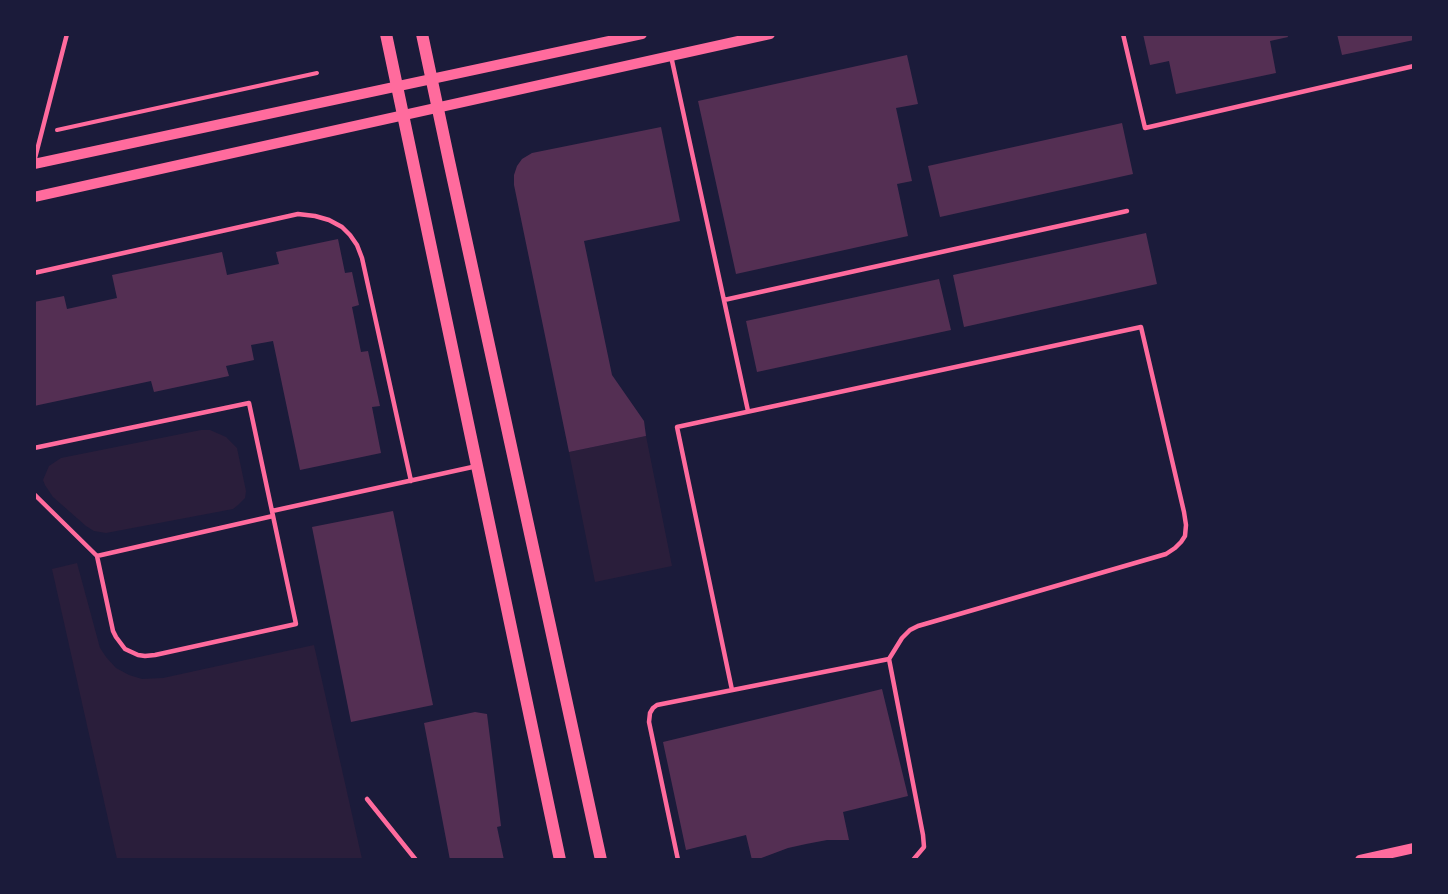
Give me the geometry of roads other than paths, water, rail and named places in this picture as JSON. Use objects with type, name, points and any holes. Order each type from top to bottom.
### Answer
[{"type":"main road","points":[[386,34],[560,860]]},
{"type":"main road","points":[[422,34],[601,860]]},
{"type":"street","points":[[34,163],[642,34]]},
{"type":"street","points":[[34,197],[770,34]]},
{"type":"street","points":[[1360,860],[1413,848]]},
{"type":"lane","points":[[34,163],[67,34]]},
{"type":"lane","points":[[1123,34],[1145,128],[1413,66]]},
{"type":"lane","points":[[671,56],[748,411]]},
{"type":"lane","points":[[724,300],[1127,211]]},
{"type":"lane","points":[[34,273],[298,214],[315,216],[342,227],[357,245],[362,258],[411,481]]},
{"type":"lane","points":[[732,690],[677,427],[1141,327],[1184,512],[1185,536],[1175,548],[1166,554],[918,626],[902,638],[889,659],[923,835],[924,847],[913,860]]},
{"type":"lane","points":[[34,448],[249,403],[296,624],[155,655],[146,656],[131,652],[121,644],[113,631],[97,556],[34,494]]},
{"type":"lane","points":[[97,556],[477,466]]},
{"type":"lane","points":[[678,860],[648,722],[652,708],[657,705],[889,659]]},
{"type":"lane","points":[[367,799],[416,860]]}]
